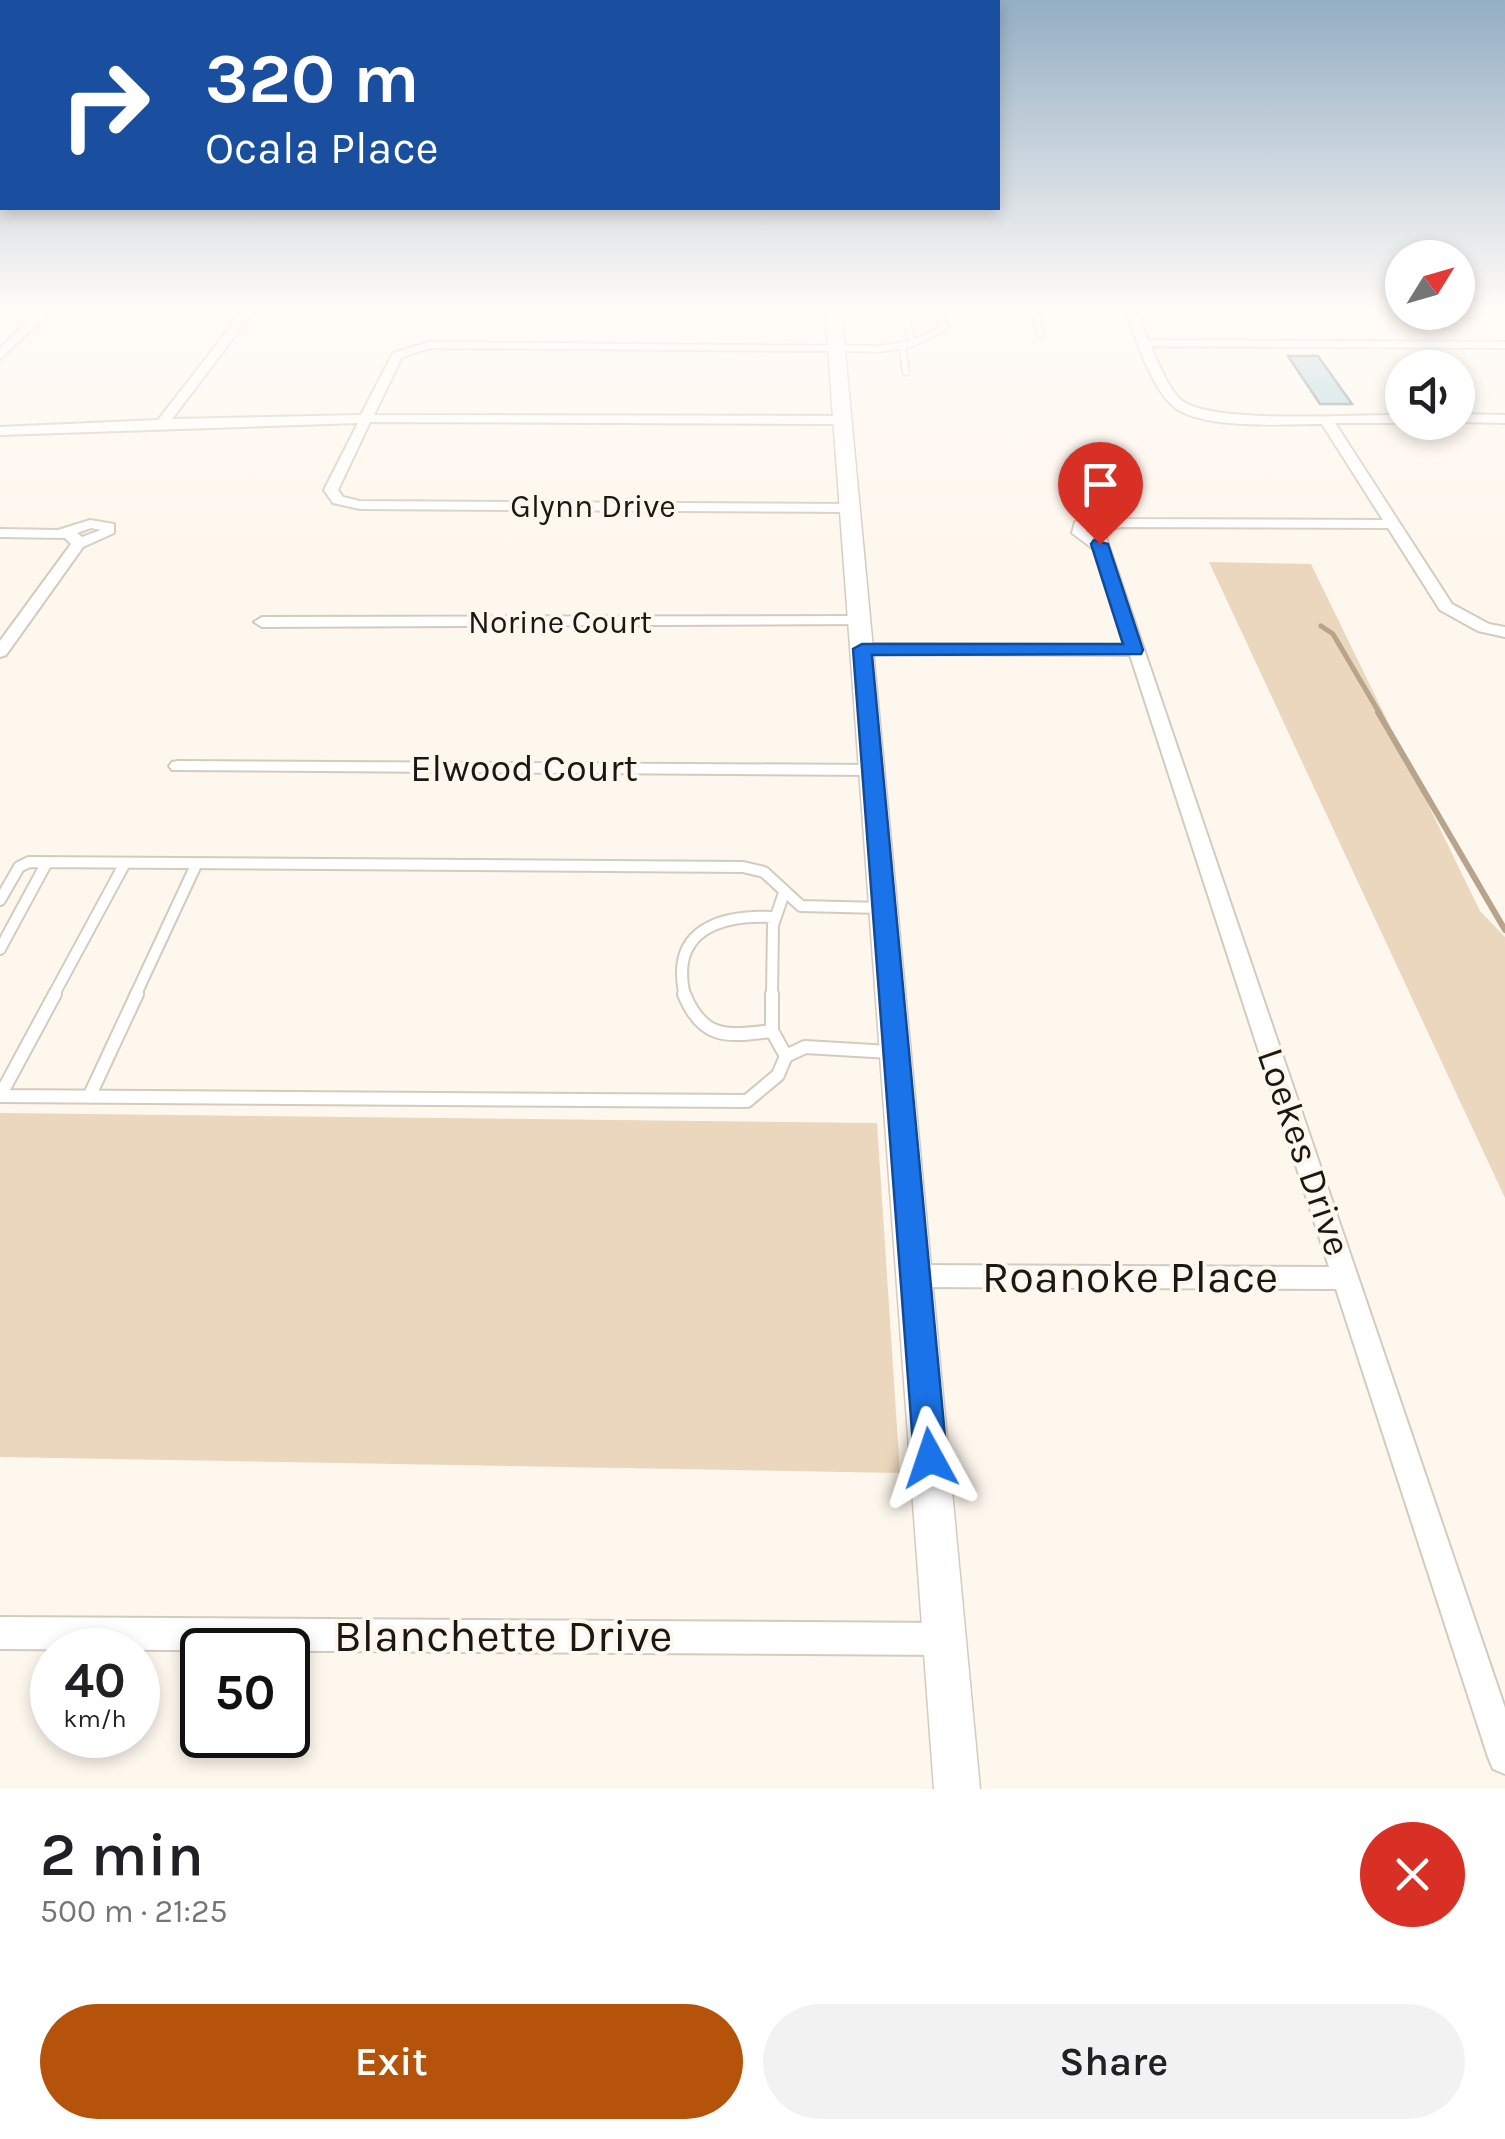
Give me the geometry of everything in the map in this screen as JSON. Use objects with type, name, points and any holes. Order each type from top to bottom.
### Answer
[{"type":"main road","points":[[842,391],[870,770],[957,1789]]},
{"type":"street","points":[[164,421],[186,391]]},
{"type":"street","points":[[367,418],[380,391]]},
{"type":"street","points":[[1169,391],[1177,404],[1195,413],[1230,418],[1385,418]]},
{"type":"street","points":[[0,431],[164,421],[367,418],[844,420]]},
{"type":"street","name":"Glynn Drive","points":[[367,418],[331,490],[338,500],[360,505],[849,508]]},
{"type":"street","points":[[1325,418],[1446,607],[1484,628],[1505,632]]},
{"type":"street","points":[[1475,420],[1502,423]]},
{"type":"street","name":"Loekes Drive","points":[[1395,524],[1113,524],[1099,529],[1101,548],[1134,650],[1505,1757]]},
{"type":"street","points":[[0,533],[71,538],[0,652]]},
{"type":"street","name":"Norine Court","points":[[262,622],[859,635],[1134,650]]},
{"type":"street","name":"Elwood Court","points":[[178,766],[870,770]]},
{"type":"street","name":"Roanoke Place","points":[[914,1276],[1346,1278]]},
{"type":"street","name":"Blanchette Drive","points":[[0,1633],[946,1639]]},
{"type":"lane","points":[[0,900],[24,863],[47,862],[742,868],[764,872],[800,906],[882,908]]},
{"type":"lane","points":[[0,949],[47,862]]},
{"type":"lane","points":[[125,864],[0,1096],[747,1101],[778,1074],[786,1056],[805,1047],[895,1052]]},
{"type":"lane","points":[[89,1096],[196,865]]},
{"type":"lane","points":[[784,893],[776,918],[772,1031],[786,1056]]},
{"type":"lane","points":[[772,1031],[723,1035],[697,1020],[684,999],[684,959],[693,938],[718,922],[746,915],[776,918]]},
{"type":"shaded area","points":[[1209,562],[1311,564],[1480,911],[1505,937],[1505,1198]]},
{"type":"shaded area","points":[[0,1113],[877,1123],[900,1473],[0,1457]]},
{"type":"building","points":[[1312,391],[1343,391],[1352,404],[1320,404]]},
{"type":"waterway","points":[[1321,626],[1333,634],[1380,714]]},
{"type":"waterway","points":[[1378,712],[1505,930]]},
{"type":"route","points":[[930,1458],[862,649],[1134,650],[1100,544]]}]
